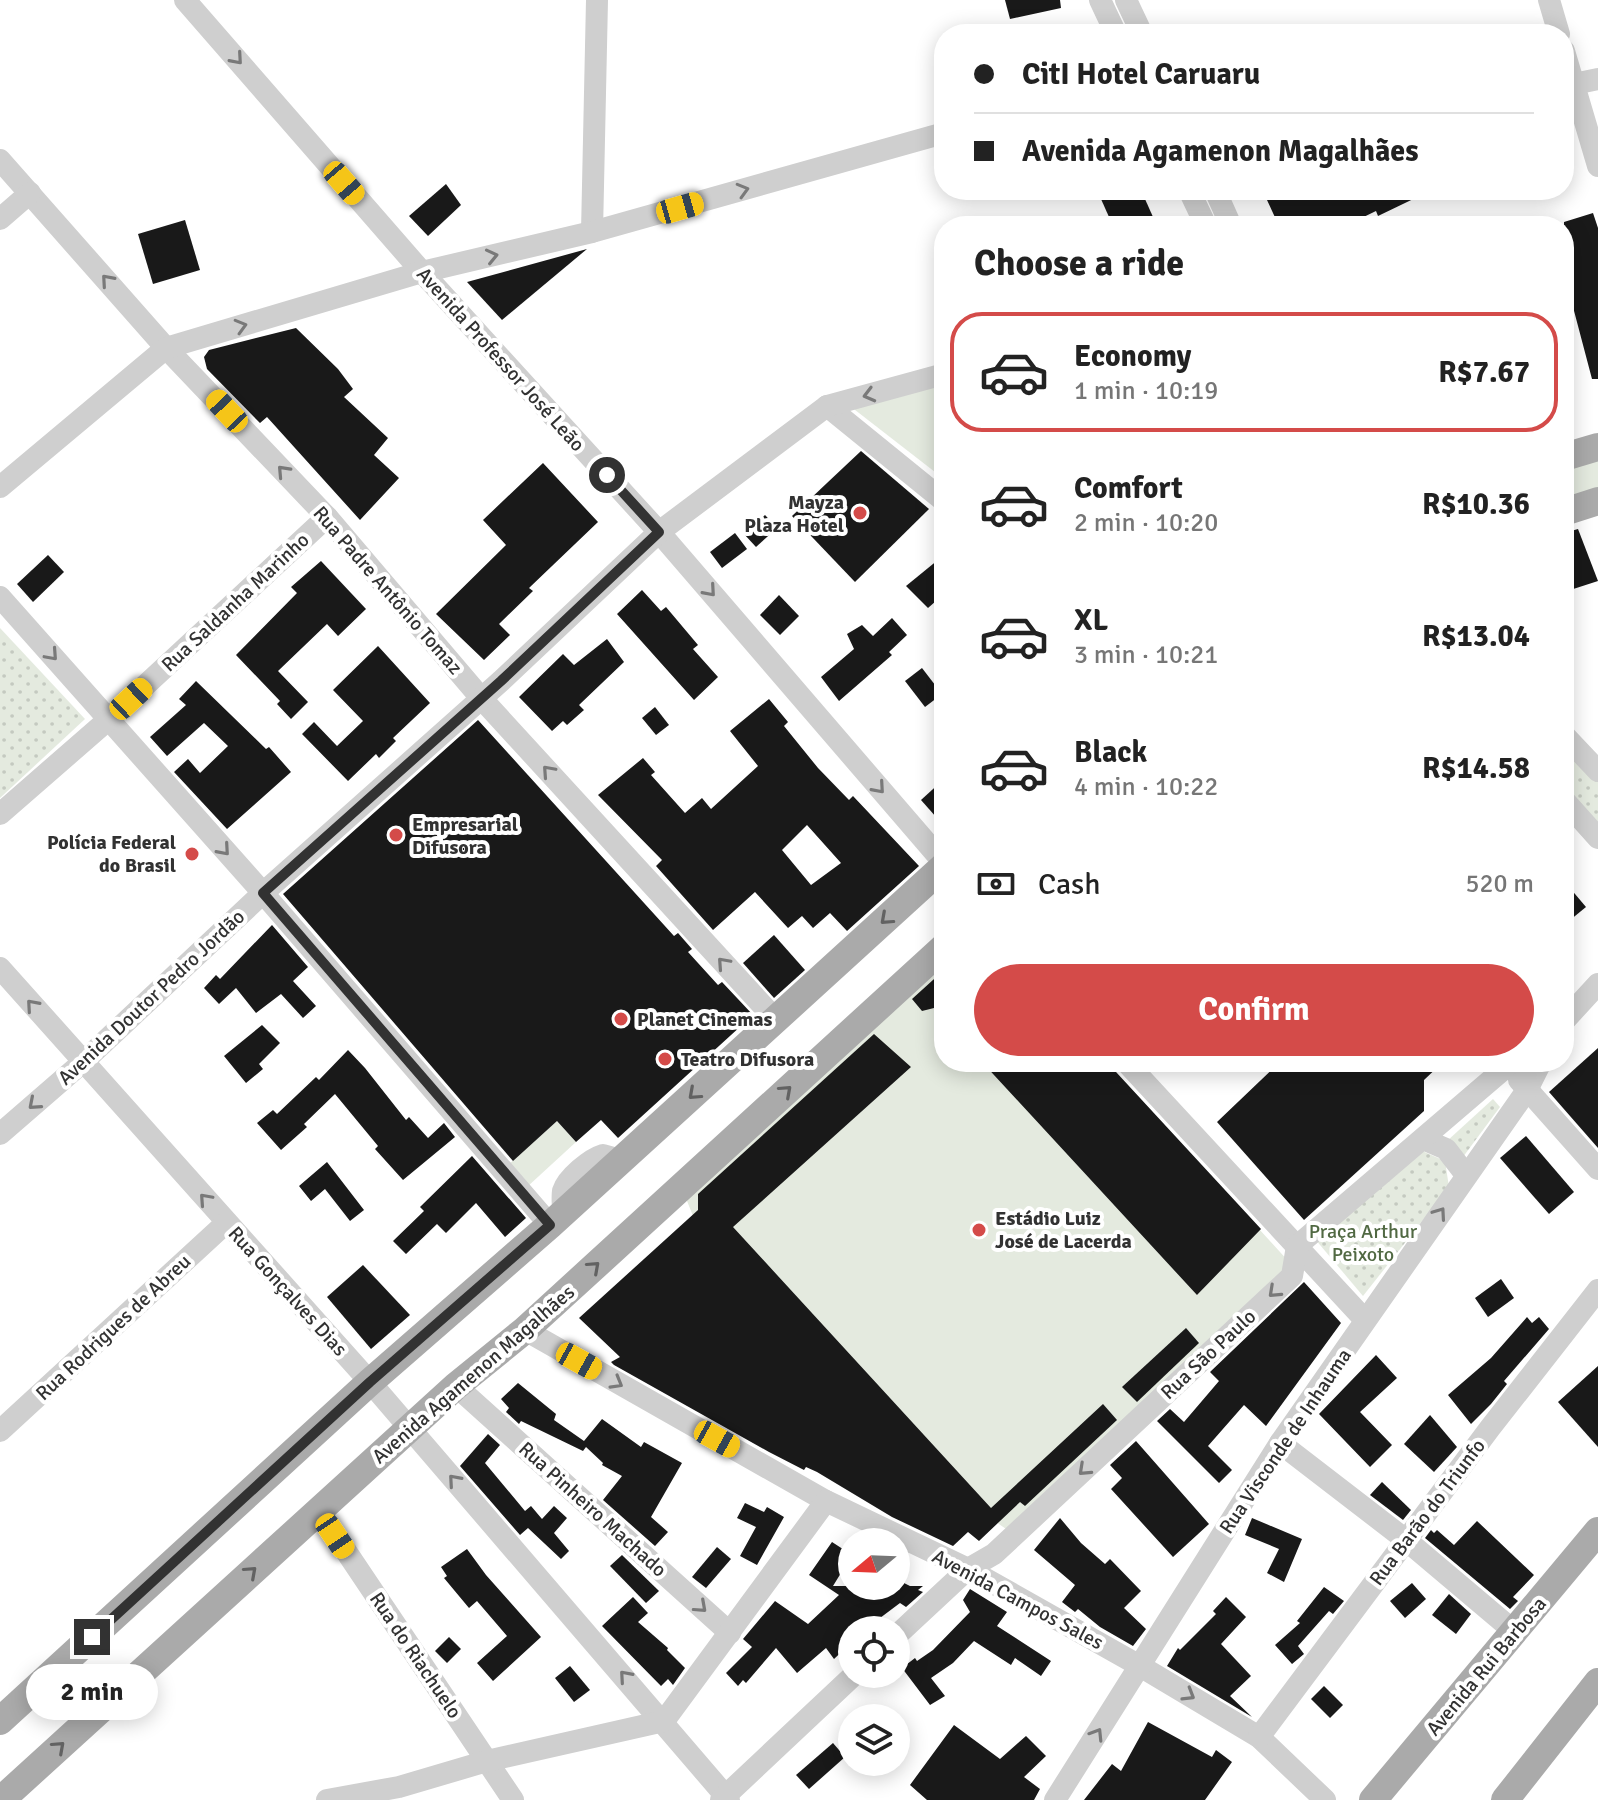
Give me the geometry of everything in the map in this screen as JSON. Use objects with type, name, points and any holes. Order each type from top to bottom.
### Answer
[{"type":"main road","points":[[1574,454],[1598,447]]},
{"type":"main road","points":[[1574,509],[1598,501]]},
{"type":"main road","points":[[0,1721],[370,1382],[621,1160],[934,874]]},
{"type":"main road","name":"Avenida Agamenon Magalhães","points":[[1,1800],[456,1386],[525,1330],[934,956]]},
{"type":"main road","name":"Avenida Rui Barbosa","points":[[1373,1800],[1598,1531]]},
{"type":"main road","points":[[1505,1800],[1598,1682]]},
{"type":"street","name":"Avenida Professor José Leão","points":[[185,0],[422,272],[659,532],[934,853]]},
{"type":"street","points":[[592,232],[597,0]]},
{"type":"street","points":[[1100,0],[1111,24]]},
{"type":"street","points":[[1126,0],[1137,24]]},
{"type":"street","points":[[1549,0],[1556,24]]},
{"type":"street","points":[[1598,79],[1574,84],[1598,166]]},
{"type":"street","points":[[0,487],[166,348],[422,272],[592,232],[934,136]]},
{"type":"street","name":"Rua Padre Antônio Tomaz","points":[[0,160],[166,348],[327,517],[481,698],[776,1020]]},
{"type":"street","points":[[0,219],[30,193]]},
{"type":"street","name":"Avenida Doutor Pedro Jordão","points":[[0,1134],[83,1062],[263,893],[481,698],[659,532],[827,406],[934,377]]},
{"type":"street","points":[[827,406],[934,493]]},
{"type":"street","name":"Rua Saldanha Marinho","points":[[0,814],[109,719],[327,517]]},
{"type":"street","points":[[0,597],[556,1218]]},
{"type":"street","points":[[1574,746],[1598,771]]},
{"type":"street","points":[[1574,811],[1598,838]]},
{"type":"street","name":"Rua Gonçalves Dias","points":[[0,968],[370,1382],[664,1721],[725,1799]]},
{"type":"street","points":[[1574,1012],[1595,994]]},
{"type":"street","points":[[1135,1072],[1365,1320]]},
{"type":"street","points":[[1297,1246],[1497,1072]]},
{"type":"street","points":[[1514,1072],[1598,1169]]},
{"type":"street","name":"Rua Visconde de Inhauma","points":[[1055,1800],[1280,1443],[1527,1090],[1536,1072]]},
{"type":"street","points":[[1423,1139],[1446,1149],[1466,1175]]},
{"type":"street","name":"Rua Rodrigues de Abreu","points":[[0,1431],[226,1223]]},
{"type":"street","name":"Rua São Paulo","points":[[910,1623],[968,1569],[994,1554],[1292,1276],[1297,1246]]},
{"type":"street","name":"Rua Barão do Triunfo","points":[[1259,1737],[1598,1290]]},
{"type":"street","name":"Avenida Campos Sales","points":[[525,1330],[826,1501],[968,1569],[1140,1666],[1259,1737],[1325,1800]]},
{"type":"street","name":"Rua Pinheiro Machado","points":[[456,1386],[730,1633]]},
{"type":"street","points":[[1280,1443],[1406,1540],[1515,1632]]},
{"type":"street","points":[[327,1800],[399,1787],[487,1761],[664,1721],[826,1501]]},
{"type":"street","name":"Rua do Riachuelo","points":[[319,1511],[513,1800]]},
{"type":"street","points":[[725,1799],[840,1688]]},
{"type":"green space","points":[[934,384],[934,471],[850,406]]},
{"type":"green space","points":[[1598,460],[1598,491],[1574,499],[1574,466]]},
{"type":"green space","points":[[0,628],[85,719],[0,798]]},
{"type":"green space","points":[[1574,755],[1598,781],[1598,824],[1574,797]]},
{"type":"green space","name":"Estádio Luiz José de Lacerda","points":[[934,975],[934,1072],[1116,1072],[1290,1263],[1261,1294],[1009,1531],[747,1350],[685,1196]]},
{"type":"green space","points":[[1493,1099],[1500,1107],[1463,1157],[1447,1141]]},
{"type":"green space","points":[[557,1121],[576,1142],[527,1187],[507,1166]]},
{"type":"green space","name":"Praça Arthur Peixoto","points":[[1420,1150],[1445,1161],[1449,1187],[1363,1296],[1315,1239]]},
{"type":"building","points":[[1005,0],[1060,0],[1061,8],[1010,19]]},
{"type":"building","points":[[446,184],[461,205],[428,236],[409,216]]},
{"type":"building","points":[[1101,200],[1145,200],[1153,216],[1109,216]]},
{"type":"building","points":[[1267,200],[1411,200],[1378,216],[1376,211],[1366,216],[1274,216]]},
{"type":"building","points":[[1593,213],[1598,228],[1598,379],[1592,379],[1574,311],[1574,219]]},
{"type":"building","points":[[185,220],[200,270],[153,284],[138,234]]},
{"type":"building","points":[[587,249],[502,320],[467,282]]},
{"type":"building","points":[[296,328],[338,369],[353,389],[344,397],[388,438],[374,455],[399,478],[360,520],[267,417],[260,423],[207,369],[204,357],[209,350]]},
{"type":"building","name":"Mayza Plaza Hotel","points":[[861,451],[929,509],[855,582],[792,516]]},
{"type":"building","points":[[543,463],[598,522],[529,588],[533,591],[499,624],[510,635],[484,660],[436,614],[506,545],[483,520]]},
{"type":"building","points":[[765,515],[777,528],[756,547],[744,534]]},
{"type":"building","points":[[1578,529],[1598,581],[1574,589],[1574,530]]},
{"type":"building","points":[[735,533],[747,549],[722,568],[710,552]]},
{"type":"building","points":[[48,555],[64,572],[33,602],[17,584]]},
{"type":"building","points":[[321,561],[366,609],[338,636],[327,624],[278,671],[308,702],[291,719],[277,704],[280,701],[236,655],[297,593],[291,587]]},
{"type":"building","points":[[934,563],[934,603],[928,608],[906,586]]},
{"type":"building","points":[[642,590],[661,611],[666,607],[698,645],[693,649],[718,677],[694,700],[617,614]]},
{"type":"building","points":[[779,595],[799,616],[780,635],[760,615]]},
{"type":"building","points":[[892,618],[907,635],[889,652],[892,655],[839,701],[821,677],[854,649],[847,634],[862,625],[873,636]]},
{"type":"building","points":[[607,639],[624,662],[579,705],[584,710],[567,725],[563,721],[552,731],[519,697],[563,654],[574,665]]},
{"type":"building","points":[[378,646],[430,703],[393,738],[396,741],[379,758],[376,754],[348,781],[302,734],[314,722],[337,746],[363,721],[333,690]]},
{"type":"building","points":[[922,668],[934,684],[934,700],[925,707],[905,681]]},
{"type":"building","points":[[196,681],[266,749],[269,747],[291,772],[227,829],[174,772],[188,759],[200,773],[228,746],[204,723],[167,756],[150,737],[186,705],[179,699]]},
{"type":"building","points":[[769,699],[788,722],[784,726],[818,768],[849,800],[853,796],[919,866],[847,931],[830,913],[813,928],[802,916],[788,928],[755,892],[713,930],[656,866],[662,860],[598,795],[643,758],[655,772],[651,775],[685,813],[702,798],[711,809],[758,766],[730,731]],"holes":[[[807,825],[841,863],[811,885],[782,850]]]},
{"type":"building","points":[[655,707],[669,725],[656,735],[642,718]]},
{"type":"building","points":[[478,720],[674,936],[678,933],[692,949],[688,952],[718,985],[722,982],[753,1015],[618,1138],[601,1120],[576,1142],[557,1121],[513,1161],[283,894]]},
{"type":"building","points":[[934,788],[934,815],[921,800]]},
{"type":"building","points":[[1574,893],[1586,907],[1574,917]]},
{"type":"building","points":[[272,925],[308,967],[293,981],[316,1006],[303,1018],[281,994],[256,1013],[236,988],[219,1004],[204,988],[216,975],[220,979]]},
{"type":"building","points":[[774,935],[805,970],[774,998],[743,963]]},
{"type":"building","points":[[934,979],[934,1008],[922,1011],[912,999]]},
{"type":"building","points":[[262,1025],[280,1043],[259,1064],[263,1069],[246,1083],[224,1056]]},
{"type":"building","points":[[874,1034],[911,1067],[733,1227],[991,1508],[1103,1404],[1117,1420],[1025,1506],[1020,1502],[979,1541],[968,1532],[953,1546],[892,1517],[817,1472],[806,1467],[804,1470],[769,1452],[614,1365],[611,1362],[620,1357],[579,1318],[698,1210],[698,1194]]},
{"type":"building","points":[[1598,1048],[1598,1148],[1549,1092]]},
{"type":"building","points":[[348,1050],[406,1120],[409,1117],[428,1138],[444,1123],[455,1137],[403,1180],[375,1149],[378,1146],[335,1094],[304,1124],[307,1127],[281,1150],[257,1123],[273,1110],[277,1114],[316,1077],[319,1080]]},
{"type":"building","points":[[991,1072],[1116,1072],[1261,1229],[1197,1295]]},
{"type":"building","points":[[1270,1072],[1432,1072],[1424,1080],[1424,1111],[1304,1220],[1217,1122]]},
{"type":"building","points":[[1526,1136],[1574,1192],[1549,1214],[1500,1158]]},
{"type":"building","points":[[472,1156],[526,1218],[505,1237],[476,1203],[446,1233],[437,1224],[406,1254],[393,1241],[424,1211],[420,1207]]},
{"type":"building","points":[[327,1162],[364,1210],[350,1221],[325,1189],[311,1201],[299,1186]]},
{"type":"building","points":[[363,1265],[410,1315],[371,1349],[327,1297]]},
{"type":"building","points":[[1501,1279],[1514,1298],[1488,1317],[1475,1298]]},
{"type":"building","points":[[1304,1282],[1341,1323],[1266,1426],[1244,1405],[1208,1446],[1232,1470],[1219,1483],[1157,1421],[1170,1409],[1184,1422],[1219,1381],[1210,1372]]},
{"type":"building","points":[[1527,1317],[1532,1323],[1539,1317],[1549,1329],[1504,1381],[1507,1384],[1491,1404],[1471,1424],[1448,1395],[1491,1358]]},
{"type":"building","points":[[1186,1328],[1199,1343],[1137,1402],[1122,1387]]},
{"type":"building","points":[[1376,1355],[1397,1378],[1360,1412],[1392,1445],[1370,1467],[1319,1414]]},
{"type":"building","points":[[1598,1366],[1598,1447],[1558,1402]]},
{"type":"building","points":[[518,1383],[556,1414],[554,1420],[584,1441],[602,1419],[641,1447],[644,1442],[682,1463],[651,1517],[668,1532],[655,1546],[603,1500],[622,1476],[602,1465],[586,1447],[583,1451],[521,1421],[519,1424],[506,1412],[509,1408],[501,1399]]},
{"type":"building","points":[[1430,1415],[1457,1447],[1434,1472],[1404,1444]]},
{"type":"building","points":[[488,1434],[500,1445],[485,1463],[525,1511],[531,1506],[542,1519],[554,1506],[567,1518],[554,1533],[569,1551],[561,1559],[528,1528],[520,1535],[460,1466]]},
{"type":"building","points":[[1136,1441],[1209,1524],[1173,1557],[1111,1489],[1122,1478],[1110,1465]]},
{"type":"building","points":[[1382,1482],[1411,1510],[1403,1520],[1370,1495]]},
{"type":"building","points":[[745,1503],[764,1512],[767,1507],[784,1517],[757,1565],[740,1556],[756,1527],[737,1518]]},
{"type":"building","points":[[1060,1518],[1081,1543],[1105,1564],[1110,1559],[1141,1591],[1124,1608],[1146,1629],[1133,1646],[1100,1627],[1078,1609],[1075,1612],[1062,1602],[1075,1585],[1034,1550]]},
{"type":"building","points":[[1252,1518],[1302,1539],[1284,1582],[1267,1573],[1279,1549],[1245,1535]]},
{"type":"building","points":[[1477,1521],[1534,1575],[1513,1597],[1518,1601],[1510,1609],[1425,1538],[1431,1530],[1434,1533],[1437,1530],[1454,1545]]},
{"type":"building","points":[[832,1542],[838,1546],[838,1578],[833,1586],[838,1586],[838,1594],[809,1575]]},
{"type":"building","points":[[717,1547],[731,1559],[706,1588],[692,1577]]},
{"type":"building","points":[[467,1549],[541,1637],[493,1681],[477,1663],[507,1636],[477,1601],[469,1608],[444,1578],[447,1576],[441,1567]]},
{"type":"building","points":[[622,1555],[659,1591],[646,1603],[610,1566]]},
{"type":"building","points":[[1412,1583],[1426,1599],[1405,1618],[1390,1601]]},
{"type":"building","points":[[910,1586],[923,1586],[918,1590],[923,1592],[906,1607],[900,1603],[883,1616],[838,1616],[838,1655],[834,1659],[826,1648],[797,1673],[776,1648],[746,1683],[743,1680],[738,1686],[726,1673],[752,1647],[743,1639],[775,1601],[808,1624],[838,1596],[838,1600],[910,1600]]},
{"type":"building","points":[[1324,1587],[1344,1601],[1333,1614],[1329,1611],[1298,1646],[1304,1654],[1292,1664],[1275,1645],[1300,1623],[1297,1621]]},
{"type":"building","points":[[970,1589],[1007,1612],[997,1626],[1051,1661],[1041,1676],[1015,1658],[1011,1665],[974,1641],[953,1663],[931,1678],[945,1696],[930,1705],[910,1679],[910,1662],[915,1658],[917,1661],[933,1650],[970,1612],[963,1600]]},
{"type":"building","points":[[1449,1594],[1471,1614],[1456,1634],[1432,1615]]},
{"type":"building","points":[[633,1597],[648,1613],[638,1622],[668,1648],[685,1668],[673,1685],[668,1679],[661,1686],[602,1626]]},
{"type":"building","points":[[1226,1597],[1246,1617],[1221,1644],[1251,1676],[1230,1696],[1252,1717],[1167,1666],[1178,1648],[1180,1650],[1216,1614],[1213,1611]]},
{"type":"building","points":[[449,1637],[461,1649],[447,1663],[435,1651]]},
{"type":"building","points":[[570,1666],[590,1690],[574,1702],[555,1678]]},
{"type":"building","points":[[1324,1686],[1343,1705],[1330,1718],[1311,1699]]},
{"type":"building","points":[[1148,1722],[1212,1757],[1216,1750],[1232,1762],[1205,1800],[1084,1800],[1112,1764],[1121,1771]]},
{"type":"building","points":[[954,1725],[1000,1759],[1026,1736],[1046,1756],[1024,1777],[1040,1789],[1034,1800],[927,1800],[910,1785]]},
{"type":"building","points":[[833,1743],[838,1749],[838,1763],[809,1789],[796,1775]]},
{"type":"place","name":"Mayza Plaza Hotel","points":[[860,513]]},
{"type":"place","name":"Empresarial Difusora","points":[[396,835]]},
{"type":"place","name":"Polícia Federal do Brasil","points":[[192,854]]},
{"type":"place","name":"Planet Cinemas","points":[[621,1019]]},
{"type":"place","name":"Teatro Difusora","points":[[665,1059]]},
{"type":"place","name":"Estádio Luiz José de Lacerda","points":[[979,1230]]},
{"type":"route","points":[[92,1637],[370,1382],[550,1225],[263,893],[501,681],[659,532],[607,475]]}]
